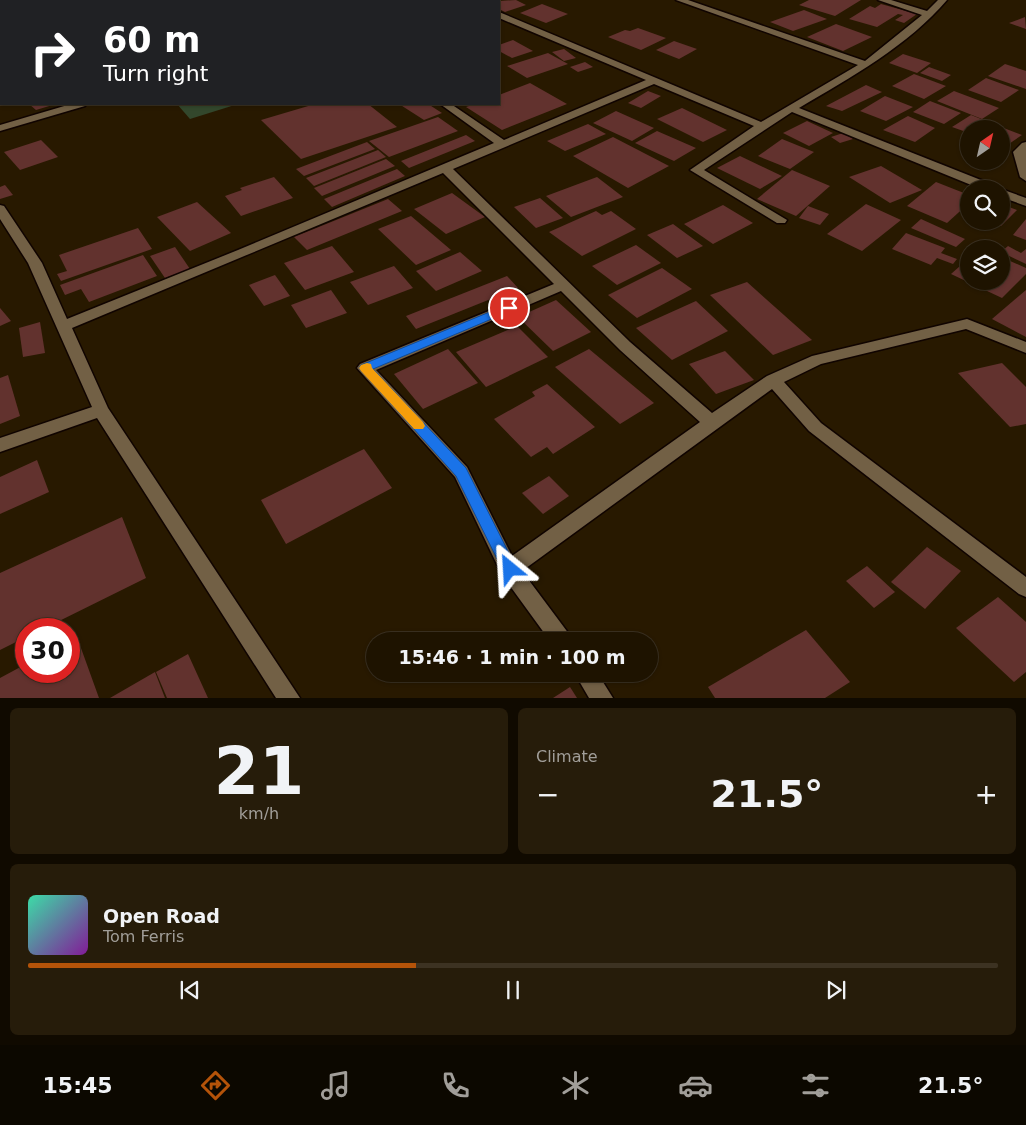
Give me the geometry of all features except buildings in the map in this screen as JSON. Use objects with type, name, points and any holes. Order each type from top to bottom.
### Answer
[{"type":"street","points":[[680,0],[866,65]]},
{"type":"street","points":[[882,0],[929,14]]},
{"type":"street","points":[[782,220],[696,170],[791,108],[866,65],[944,0]]},
{"type":"street","points":[[500,15],[762,126]]},
{"type":"street","points":[[63,326],[504,145],[655,80]]},
{"type":"street","points":[[0,128],[79,105]]},
{"type":"street","points":[[446,105],[504,145]]},
{"type":"street","points":[[791,108],[970,180]]},
{"type":"street","points":[[1026,145],[1019,152],[1026,176]]},
{"type":"street","points":[[446,169],[625,346],[711,422]]},
{"type":"street","points":[[1010,196],[1026,202]]},
{"type":"street","points":[[0,209],[35,263],[101,410],[288,698]]},
{"type":"street","points":[[556,632],[510,569],[461,472],[365,368],[563,285]]},
{"type":"street","points":[[510,569],[711,422],[773,380],[817,360],[967,324],[1026,348]]},
{"type":"street","points":[[773,380],[814,427],[1026,588]]},
{"type":"street","points":[[0,445],[101,410]]},
{"type":"street","points":[[591,682],[602,698]]},
{"type":"green space","points":[[178,105],[235,105],[190,119]]},
{"type":"slow traffic","points":[[367,367],[365,368],[419,426]]},
{"type":"route","points":[[509,308],[365,368],[461,472],[510,569]]}]
